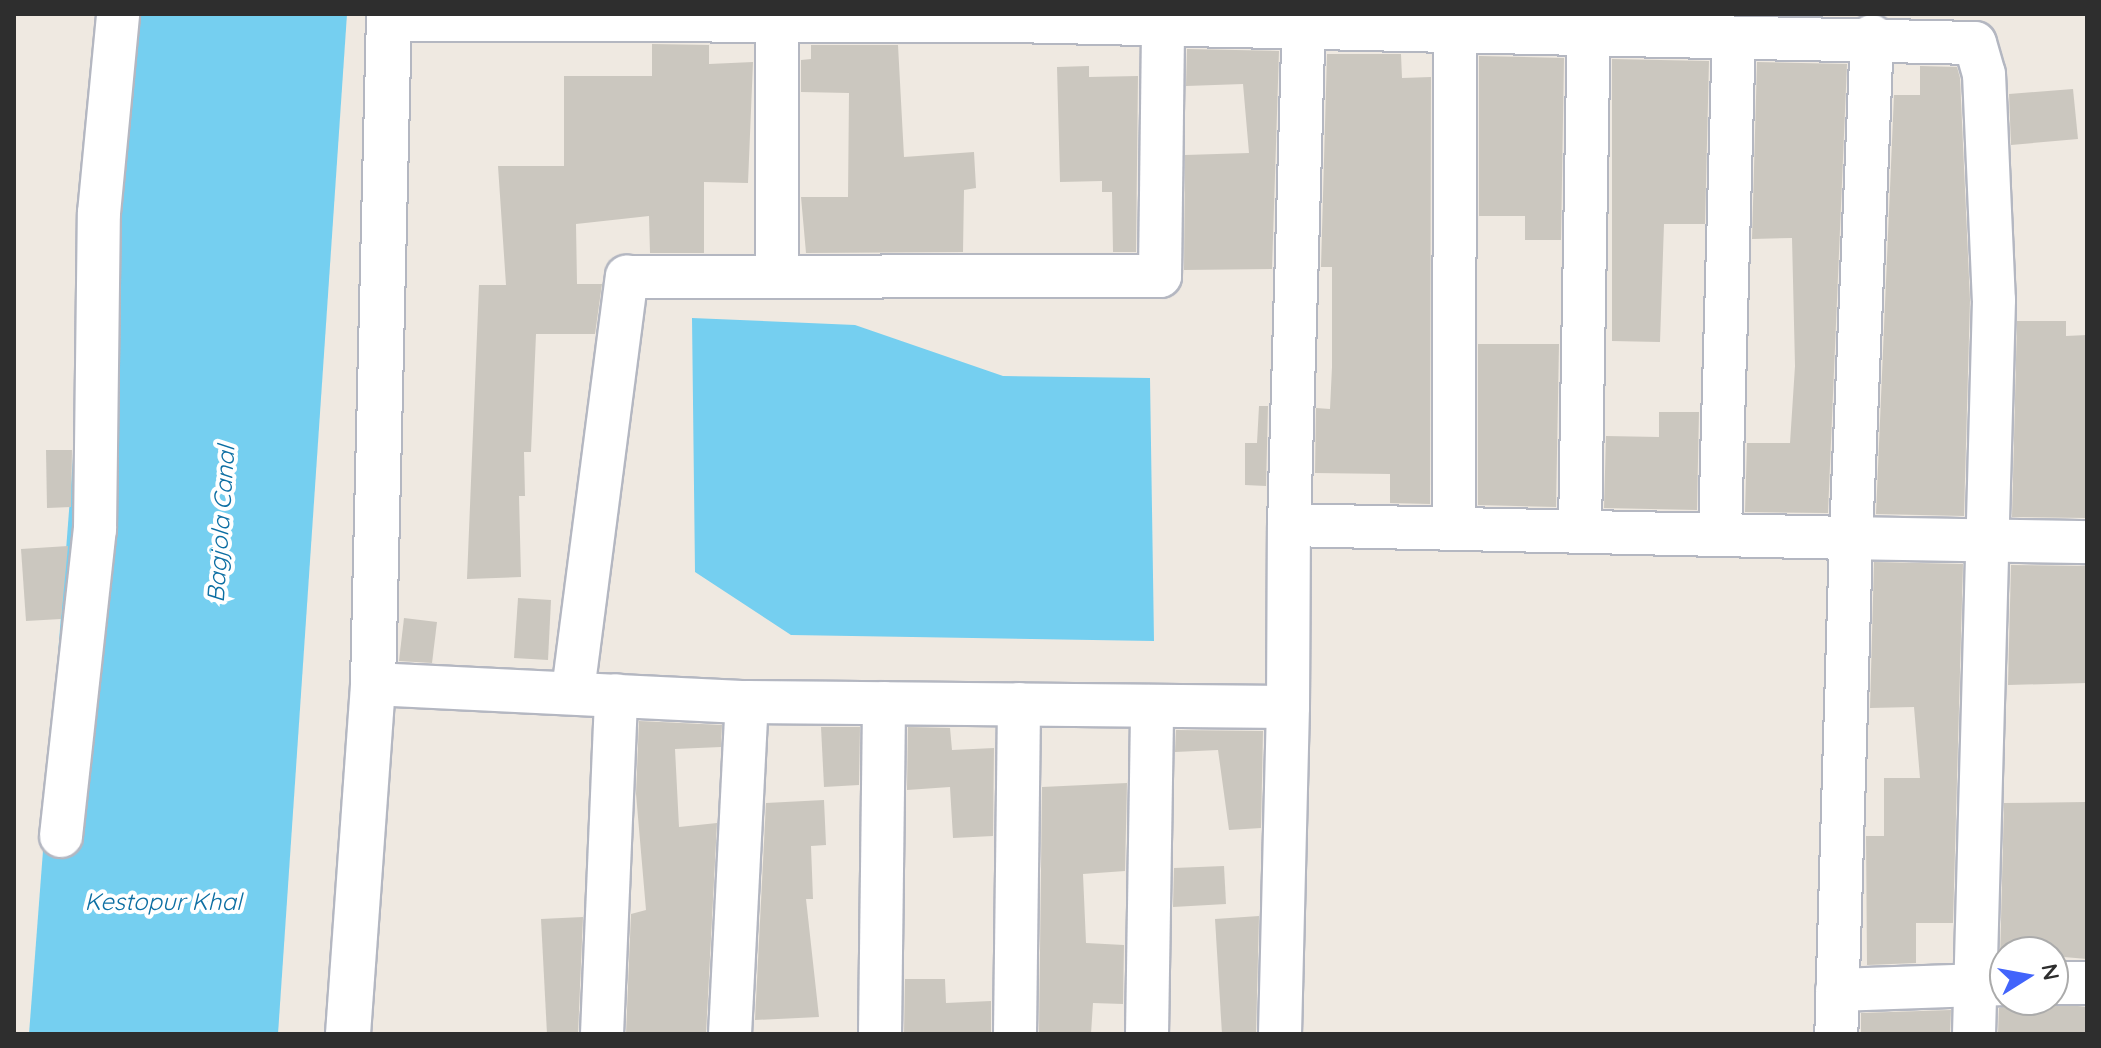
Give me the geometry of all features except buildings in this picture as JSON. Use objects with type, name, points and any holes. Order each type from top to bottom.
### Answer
[{"type":"street","points":[[61,836],[95,530],[99,213],[118,14]]},
{"type":"street","points":[[348,1034],[373,684],[389,17],[1304,19],[1455,25],[1589,24],[1734,41],[1872,36],[1963,39],[1982,52],[1994,300],[1984,545],[1989,936]]},
{"type":"street","points":[[777,275],[791,18]]},
{"type":"street","points":[[573,691],[620,287],[640,273],[1160,276],[1164,19]]},
{"type":"street","points":[[1280,1034],[1289,525],[1304,19]]},
{"type":"street","points":[[1580,528],[1589,24]]},
{"type":"street","points":[[1454,527],[1455,25]]},
{"type":"street","points":[[1836,1034],[1851,538],[1872,36]]},
{"type":"street","points":[[1720,531],[1734,41]]},
{"type":"street","points":[[1289,525],[1720,531],[1984,545],[2087,542]]},
{"type":"street","points":[[373,684],[573,691],[747,702],[1288,707]]},
{"type":"street","points":[[602,1034],[616,695]]},
{"type":"street","points":[[730,1034],[747,702]]},
{"type":"street","points":[[880,1034],[884,703]]},
{"type":"street","points":[[1015,1034],[1019,704]]},
{"type":"street","points":[[1147,1034],[1152,706]]},
{"type":"street","points":[[1837,990],[1989,984]]},
{"type":"street","points":[[1974,1034],[1989,987]]},
{"type":"water","name":"Kestopur Khal","points":[[107,14],[347,14],[278,1034],[29,1034]]},
{"type":"water","points":[[692,318],[855,325],[1003,376],[1150,378],[1154,641],[791,635],[695,572]]},
{"type":"water label","name":"Bagjola Canal","points":[[221,524]]}]
